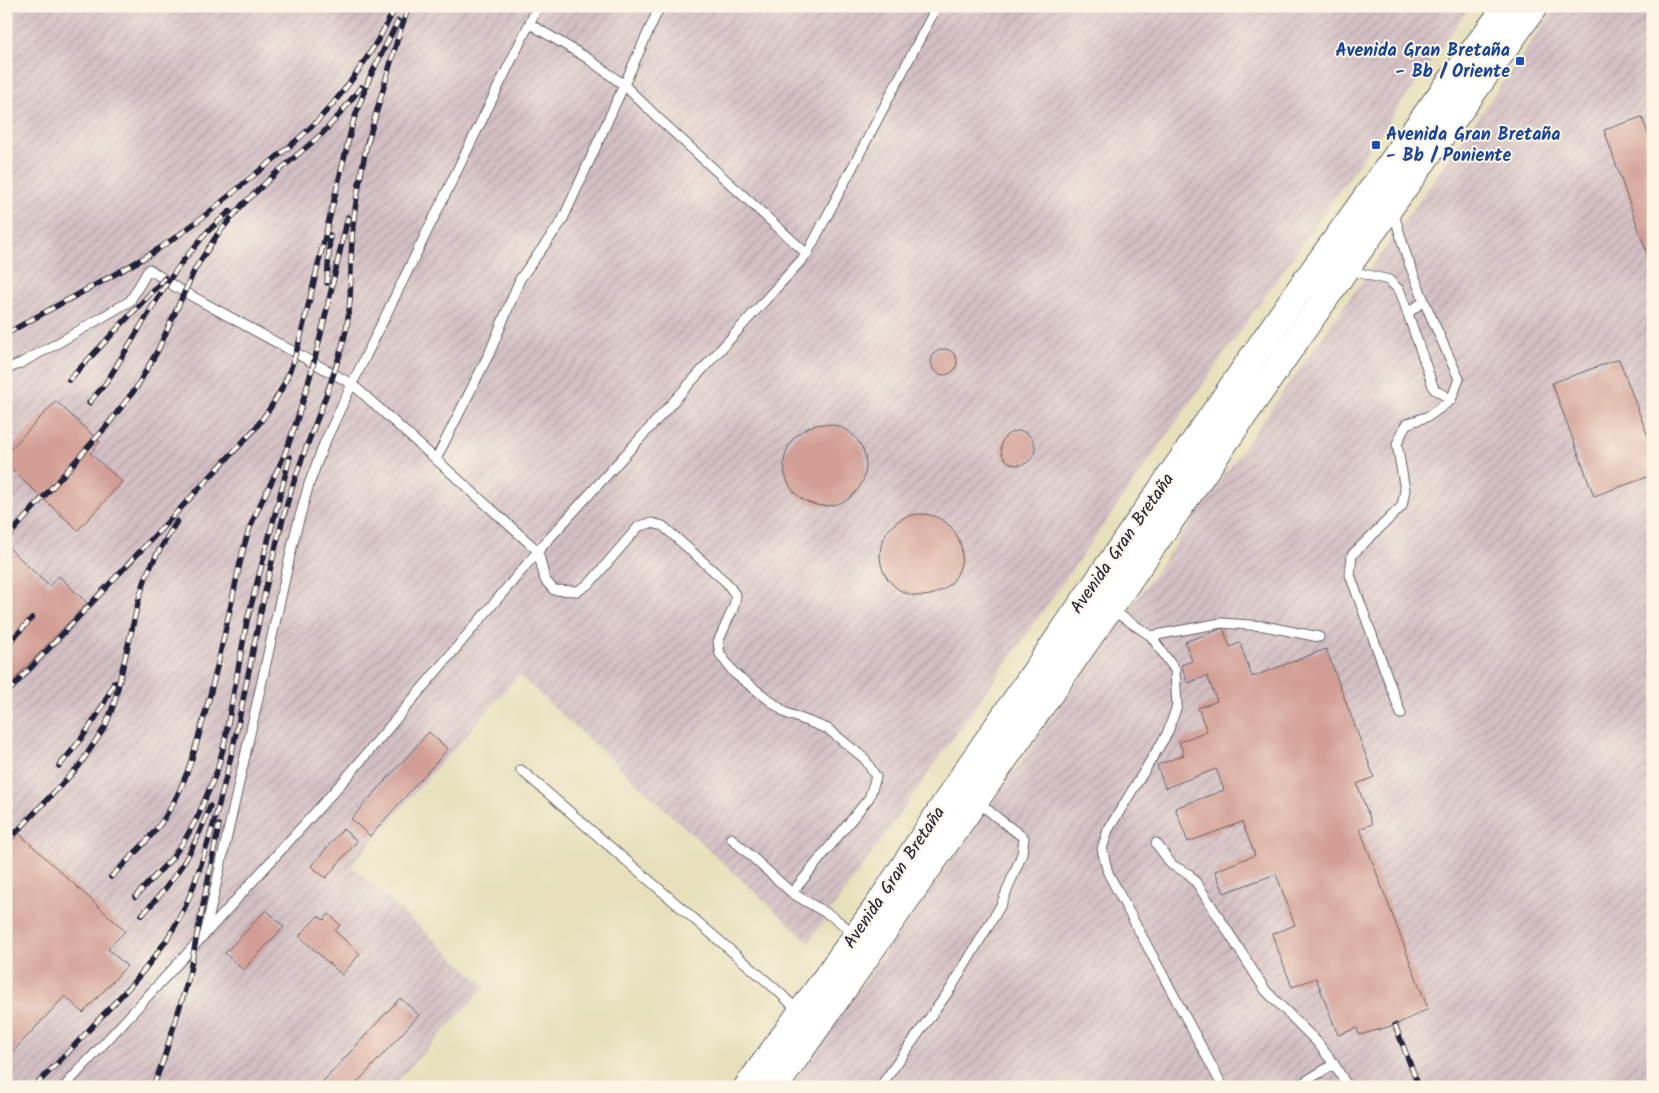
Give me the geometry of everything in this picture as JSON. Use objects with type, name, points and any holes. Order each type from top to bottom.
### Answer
[{"type":"main road","name":"Avenida Gran Bretaña","points":[[747,1087],[801,1014],[902,870],[969,767],[1286,310],[1438,98],[1507,6]]},
{"type":"main road","name":"Avenida Gran Bretaña","points":[[775,1087],[1344,270],[1535,6]]},
{"type":"lane","points":[[205,934],[295,534],[309,484],[324,444],[352,384],[538,6]]},
{"type":"lane","points":[[436,459],[490,352],[520,279],[562,221],[660,6]]},
{"type":"lane","points":[[64,1087],[347,777],[538,551],[807,254],[937,6]]},
{"type":"lane","points":[[530,24],[587,58],[624,85],[807,254]]},
{"type":"lane","points":[[1391,204],[1406,255],[1424,301],[1459,378],[1451,400],[1429,416],[1406,424],[1397,444],[1406,490],[1402,506],[1352,555],[1350,575],[1401,714]]},
{"type":"lane","points":[[6,369],[58,343],[130,301],[150,269],[177,288],[352,384],[538,551],[545,580],[554,590],[578,591],[590,583],[638,526],[652,522],[663,526],[727,583],[736,596],[734,606],[718,642],[720,654],[734,674],[786,713],[828,729],[865,759],[876,777],[869,798],[792,893]]},
{"type":"lane","points":[[1344,270],[1389,280],[1400,291],[1434,389],[1451,400]]},
{"type":"lane","points":[[1408,313],[1424,301]]},
{"type":"lane","points":[[1109,609],[1151,636],[1176,670],[1177,706],[1166,734],[1108,830],[1102,849],[1108,873],[1223,1087]]},
{"type":"lane","points":[[1151,636],[1221,623],[1264,626],[1319,637]]},
{"type":"lane","points":[[521,770],[779,992],[801,1014]]},
{"type":"lane","points":[[880,1087],[951,988],[1001,905],[1022,854],[1024,838],[976,800]]},
{"type":"lane","points":[[731,838],[792,893],[833,917],[856,936]]},
{"type":"lane","points":[[1156,843],[1172,865],[1189,874],[1198,885],[1266,991],[1317,1042],[1334,1064],[1348,1087]]},
{"type":"lane","points":[[1296,1087],[1334,1064]]},
{"type":"shaded area","points":[[6,6],[1470,6],[809,942],[519,675],[351,865],[485,986],[392,1087],[6,1087]]},
{"type":"shaded area","points":[[1557,6],[1653,6],[1653,1087],[790,1087]]},
{"type":"building","points":[[1642,117],[1653,147],[1652,268],[1604,130]]},
{"type":"building","points":[[944,349],[953,353],[957,362],[953,371],[944,375],[935,371],[931,362],[935,353]]},
{"type":"building","points":[[1619,359],[1653,450],[1653,475],[1594,496],[1552,383]]},
{"type":"building","points":[[56,401],[100,442],[90,453],[122,482],[78,530],[6,465],[6,454]]},
{"type":"building","points":[[825,424],[841,427],[854,436],[863,449],[866,465],[863,481],[854,494],[841,503],[825,506],[809,503],[796,494],[787,481],[784,465],[787,449],[796,436],[809,427]]},
{"type":"building","points":[[1018,431],[1025,432],[1030,436],[1034,441],[1034,455],[1030,460],[1025,464],[1018,465],[1011,464],[1006,460],[1002,455],[1001,448],[1002,441],[1006,436],[1011,432]]},
{"type":"building","points":[[921,514],[937,517],[950,526],[959,539],[962,555],[959,571],[950,584],[937,593],[921,596],[905,593],[892,584],[883,571],[880,555],[883,539],[892,526],[905,517]]},
{"type":"building","points":[[6,545],[49,586],[59,576],[87,603],[6,688]]},
{"type":"building","points":[[1223,628],[1230,647],[1240,643],[1252,677],[1326,649],[1374,777],[1357,784],[1372,824],[1360,829],[1428,1009],[1395,1025],[1359,1035],[1357,1028],[1338,1035],[1316,978],[1292,987],[1272,934],[1295,925],[1276,874],[1224,893],[1215,871],[1255,855],[1242,822],[1188,842],[1175,808],[1224,790],[1216,769],[1165,788],[1157,765],[1184,755],[1179,742],[1207,731],[1198,708],[1217,701],[1207,676],[1188,683],[1181,665],[1192,661],[1185,642]]},
{"type":"building","points":[[429,732],[448,749],[370,836],[351,819]]},
{"type":"building","points":[[14,829],[125,931],[108,949],[127,966],[83,1013],[65,996],[6,1059],[6,838]]},
{"type":"building","points":[[343,829],[357,841],[326,878],[311,866]]},
{"type":"building","points":[[266,910],[284,927],[243,970],[225,953]]},
{"type":"building","points":[[329,914],[340,925],[335,931],[360,954],[342,975],[299,936],[318,916],[324,920]]},
{"type":"building","points":[[400,998],[419,1015],[353,1087],[318,1087]]},
{"type":"railway","points":[[6,334],[125,269],[168,242],[206,214],[292,144],[320,118],[352,79],[371,51],[396,6]]},
{"type":"railway","points":[[367,145],[409,6]]},
{"type":"railway","points":[[6,694],[254,430],[277,398],[292,366],[300,339],[353,122],[369,79],[398,21]]},
{"type":"railway","points":[[6,539],[106,427],[136,388],[158,350],[195,269],[217,235],[242,205],[322,134],[361,87]]},
{"type":"railway","points":[[34,1087],[145,969],[181,915],[196,879],[227,775],[262,604],[283,520],[294,482],[344,339],[349,310],[354,215],[368,139]]},
{"type":"railway","points":[[89,403],[106,383],[167,283],[182,262],[208,231],[230,211]]},
{"type":"railway","points":[[111,877],[143,845],[164,819],[188,771],[212,689],[248,533],[285,452],[308,385],[348,217]]},
{"type":"railway","points":[[327,283],[330,235]]},
{"type":"railway","points":[[69,380],[165,278]]},
{"type":"railway","points":[[135,897],[172,858],[184,841],[198,816],[217,771],[224,745],[247,621],[290,457]]},
{"type":"railway","points":[[6,843],[79,766],[105,727],[114,704],[140,595],[147,574],[177,521]]},
{"type":"railway","points":[[6,646],[32,618]]},
{"type":"railway","points":[[59,766],[90,727],[114,682]]},
{"type":"railway","points":[[142,915],[164,890],[182,865],[197,838],[210,806]]},
{"type":"railway","points":[[153,1087],[188,980],[219,825]]},
{"type":"railway","points":[[1395,1025],[1419,1087]]},
{"type":"place","name":"Avenida Gran Bretaña - Bb / Oriente","points":[[1520,61]]},
{"type":"place","name":"Avenida Gran Bretaña - Bb / Poniente","points":[[1376,145]]}]
